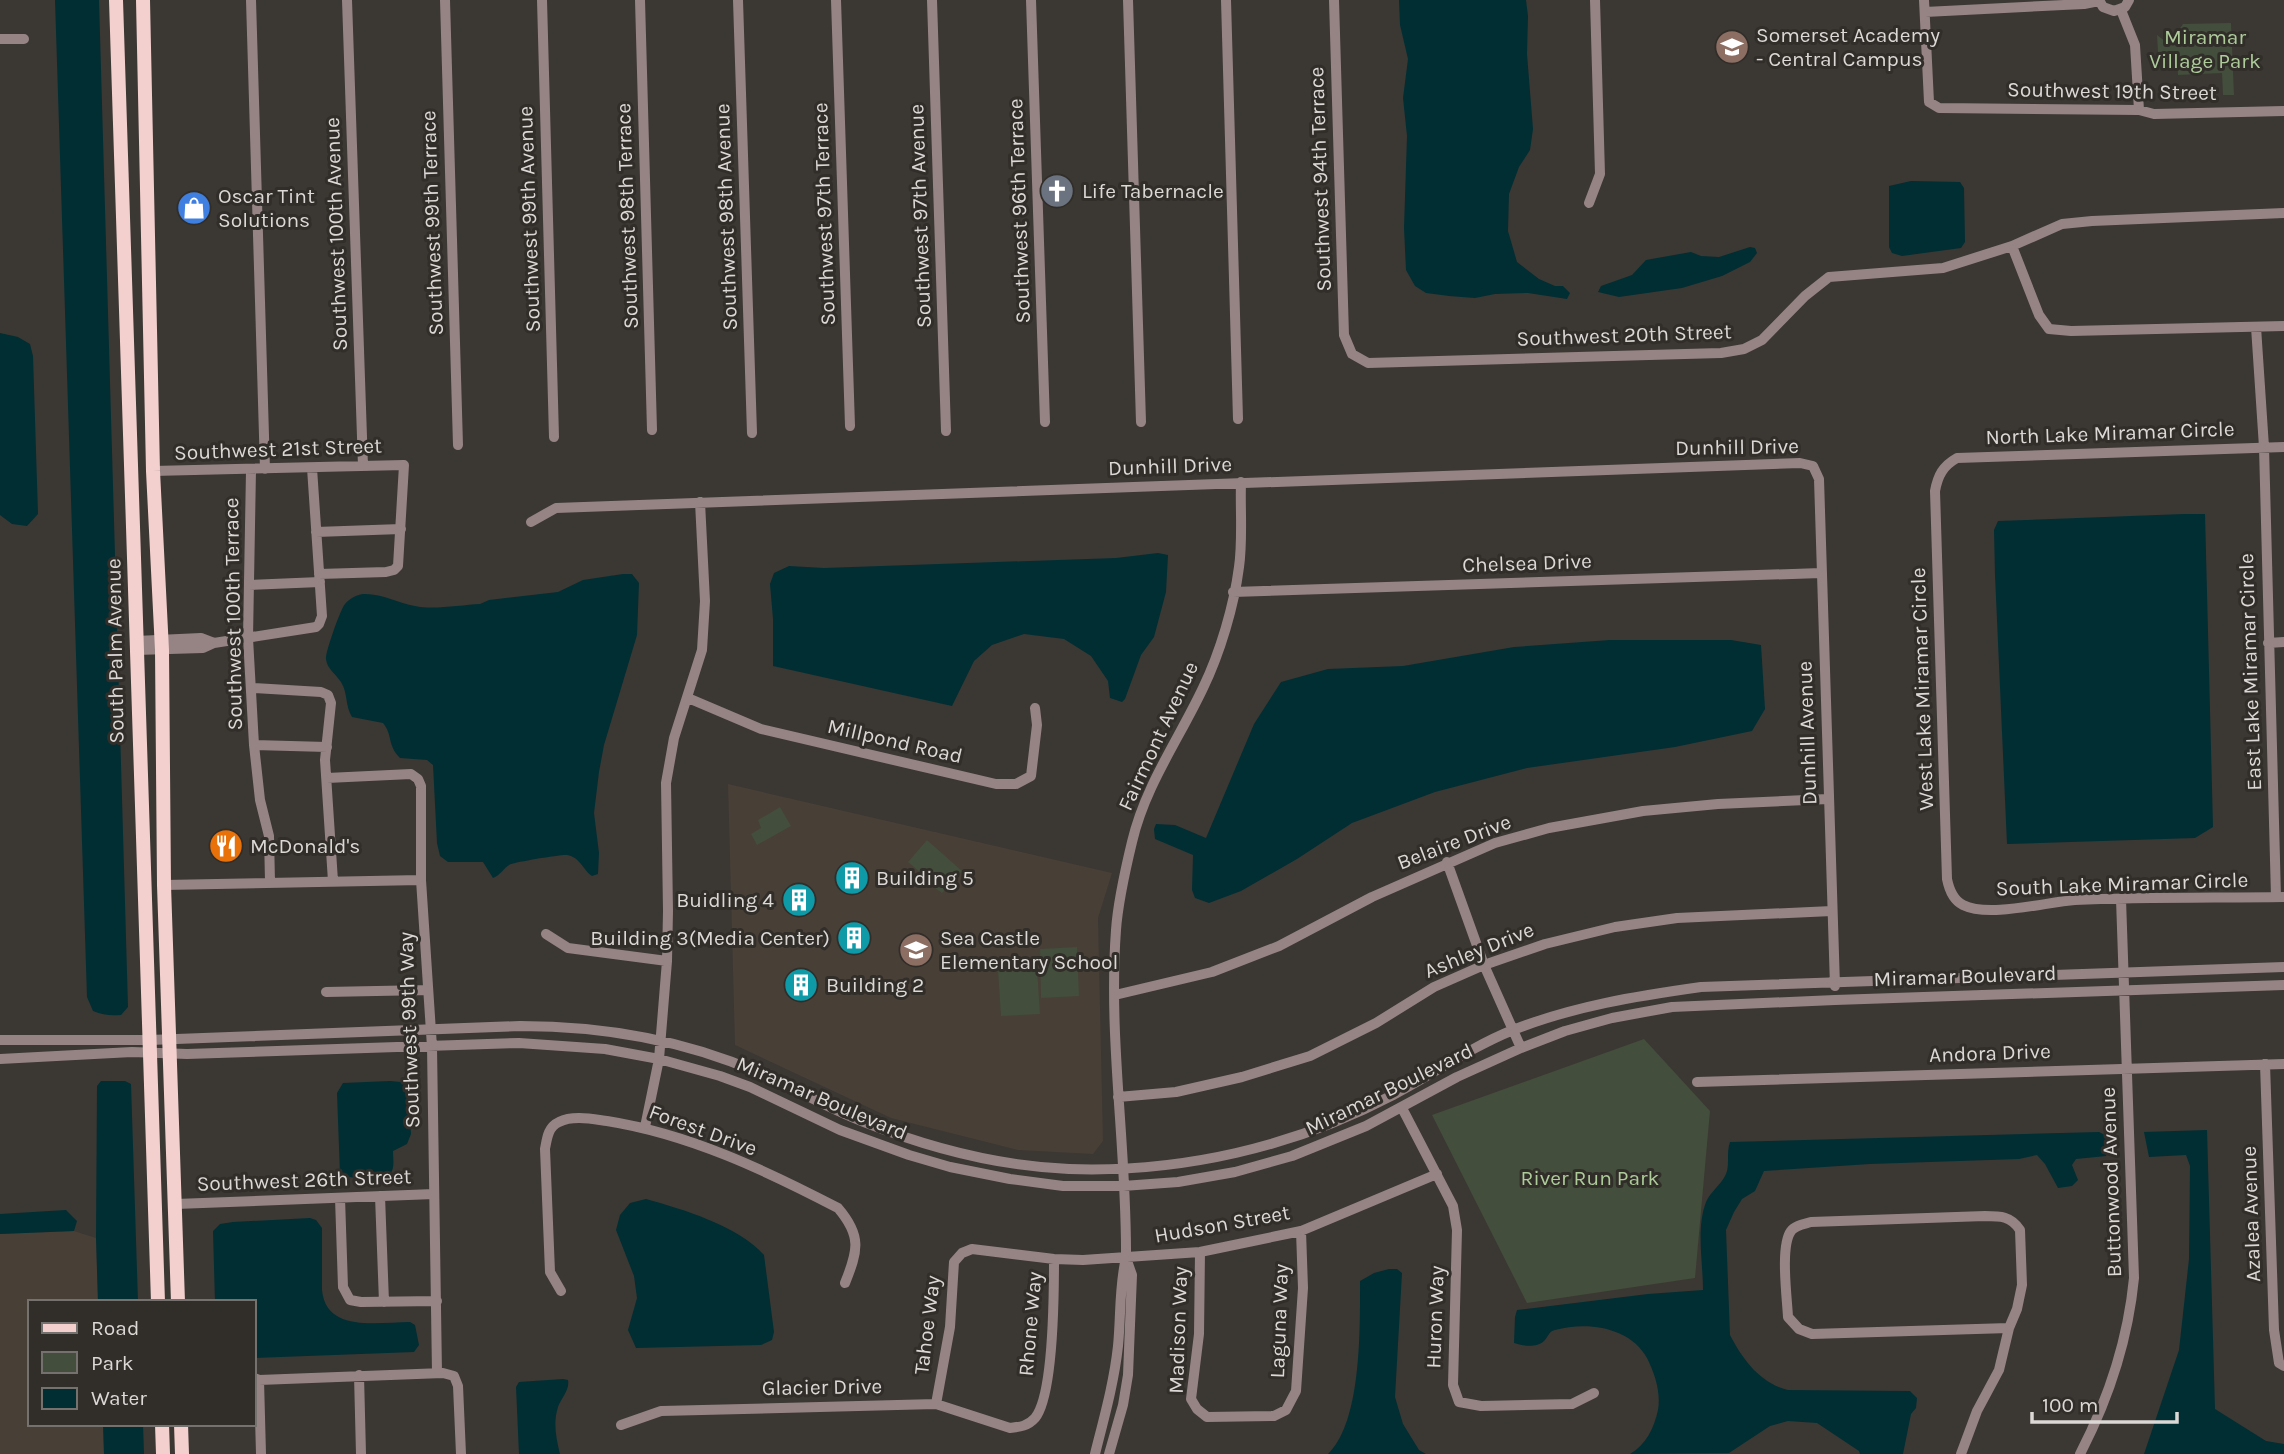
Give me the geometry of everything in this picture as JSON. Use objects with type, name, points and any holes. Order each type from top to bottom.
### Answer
[{"type":"main road","name":"South Palm Avenue","points":[[116,0],[158,1300]]},
{"type":"main road","name":"South Palm Avenue","points":[[144,0],[153,471],[162,645],[164,885],[178,1300]]},
{"type":"main road","points":[[162,1426],[163,1454]]},
{"type":"main road","points":[[181,1426],[182,1454]]},
{"type":"street","points":[[251,0],[265,469]]},
{"type":"street","name":"Southwest 100th Avenue","points":[[347,0],[363,466]]},
{"type":"street","name":"Southwest 99th Terrace","points":[[445,0],[458,444]]},
{"type":"street","name":"Southwest 99th Avenue","points":[[542,0],[554,437]]},
{"type":"street","name":"Southwest 98th Terrace","points":[[640,0],[652,430]]},
{"type":"street","name":"Southwest 98th Avenue","points":[[738,0],[752,433]]},
{"type":"street","name":"Southwest 97th Terrace","points":[[836,0],[850,426]]},
{"type":"street","name":"Southwest 97th Avenue","points":[[932,0],[946,431]]},
{"type":"street","name":"Southwest 96th Terrace","points":[[1031,0],[1045,422]]},
{"type":"street","points":[[1128,0],[1141,422]]},
{"type":"street","points":[[1226,0],[1238,419]]},
{"type":"street","name":"Southwest 94th Terrace","points":[[1334,0],[1344,335],[1352,355]]},
{"type":"street","points":[[1589,202],[1600,174],[1595,0]]},
{"type":"street","points":[[1924,6],[2084,4],[2099,0],[2103,7],[2114,12],[2121,10],[2129,0]]},
{"type":"street","name":"Southwest 19th Street","points":[[1924,6],[1929,102],[1939,108],[2139,110],[2154,114],[2284,111]]},
{"type":"street","points":[[2121,10],[2135,45],[2139,110]]},
{"type":"street","points":[[0,39],[24,39]]},
{"type":"street","name":"Southwest 20th Street","points":[[1352,355],[1368,363],[1721,353],[1744,349],[1762,340],[1805,296],[1829,277],[1943,268],[2012,246],[2062,225],[2092,221],[2284,213]]},
{"type":"street","points":[[2012,246],[2039,316],[2049,329],[2071,331],[2284,326]]},
{"type":"street","name":"East Lake Miramar Circle","points":[[2256,327],[2264,447],[2268,643],[2280,897]]},
{"type":"street","name":"North Lake Miramar Circle","points":[[1942,469],[1957,458],[2284,447]]},
{"type":"street","name":"Dunhill Drive","points":[[531,522],[556,508],[1800,463],[1813,466]]},
{"type":"street","name":"Southwest 21st Street","points":[[153,471],[404,465],[401,529]]},
{"type":"street","name":"Dunhill Avenue","points":[[1813,466],[1819,479],[1835,1000]]},
{"type":"street","points":[[136,646],[201,639],[214,643],[316,627],[322,616],[312,468]]},
{"type":"street","name":"West Lake Miramar Circle","points":[[1942,469],[1937,479],[1936,491],[1947,878],[1950,893],[1962,904]]},
{"type":"street","name":"Southwest 100th Terrace","points":[[251,470],[248,638],[254,745],[260,800],[269,836],[270,882]]},
{"type":"street","name":"Fairmont Avenue","points":[[1095,1454],[1110,1396],[1118,1347],[1122,1276],[1126,1258],[1118,1097],[1116,930],[1133,838],[1150,790],[1202,690],[1224,633],[1239,567],[1241,482]]},
{"type":"street","points":[[645,1127],[659,1059],[667,961],[666,783],[674,738],[702,650],[705,601],[701,502]]},
{"type":"street","points":[[249,585],[386,572],[398,566],[401,529],[317,532]]},
{"type":"street","name":"Chelsea Drive","points":[[1233,592],[1821,573]]},
{"type":"street","points":[[2268,643],[2284,642]]},
{"type":"street","points":[[252,688],[321,692],[328,695],[331,703],[327,778],[333,881]]},
{"type":"street","name":"Millpond Road","points":[[688,698],[761,729],[996,785],[1016,784],[1031,776],[1037,725],[1035,708]]},
{"type":"street","points":[[254,745],[327,747]]},
{"type":"street","name":"Southwest 99th Way","points":[[327,778],[411,774],[418,779],[421,786],[421,880],[432,1047],[437,1373]]},
{"type":"street","name":"Belaire Drive","points":[[1115,995],[1212,972],[1279,946],[1372,897],[1447,862],[1506,840],[1549,828],[1633,812],[1718,804],[1828,799]]},
{"type":"street","points":[[1447,862],[1484,965],[1521,1048]]},
{"type":"street","points":[[164,885],[421,880]]},
{"type":"street","name":"South Lake Miramar Circle","points":[[1962,904],[1980,909],[2023,908],[2071,901],[2280,897]]},
{"type":"street","name":"Buttonwood Avenue","points":[[2080,1454],[2101,1413],[2117,1366],[2131,1311],[2134,1278],[2121,899]]},
{"type":"street","name":"Ashley Drive","points":[[1118,1097],[1175,1093],[1242,1077],[1310,1056],[1376,1023],[1434,987],[1484,965],[1545,944],[1615,927],[1677,918],[1832,911]]},
{"type":"street","points":[[546,934],[568,948],[667,961]]},
{"type":"street","name":"Miramar Boulevard","points":[[170,1046],[431,1030],[584,1028],[660,1041],[757,1072],[862,1121],[946,1150],[1029,1165],[1069,1169],[1122,1168],[1191,1162],[1285,1140],[1394,1094],[1513,1030],[1594,1005],[1667,992],[1701,987],[2284,967]]},
{"type":"street","name":"Miramar Boulevard","points":[[170,1046],[432,1047],[541,1044],[605,1049],[659,1059],[720,1076],[750,1087],[840,1130],[950,1167],[1063,1186],[1123,1186],[1178,1182],[1235,1172],[1281,1159],[1326,1144],[1402,1108],[1457,1077],[1521,1048],[1565,1031],[1612,1018],[1672,1007],[2284,985]]},
{"type":"street","points":[[326,992],[428,990]]},
{"type":"street","points":[[0,1041],[170,1046]]},
{"type":"street","points":[[0,1059],[150,1046]]},
{"type":"street","name":"Andora Drive","points":[[1697,1083],[2284,1063]]},
{"type":"street","name":"Azalea Avenue","points":[[2265,1064],[2274,1330],[2281,1364]]},
{"type":"street","name":"Huron Way","points":[[1402,1108],[1453,1206],[1457,1230],[1453,1385],[1459,1402],[1480,1406],[1572,1404],[1594,1393]]},
{"type":"street","name":"Forest Drive","points":[[561,1291],[550,1272],[545,1149],[548,1132],[556,1122],[587,1118],[645,1127],[713,1149],[838,1208],[850,1222],[856,1239],[856,1256],[845,1283]]},
{"type":"street","name":"Hudson Street","points":[[962,1253],[972,1249],[1054,1259],[1126,1258],[1200,1252],[1301,1231],[1437,1174]]},
{"type":"street","name":"Southwest 26th Street","points":[[176,1204],[434,1194]]},
{"type":"street","points":[[380,1196],[384,1302]]},
{"type":"street","points":[[340,1198],[343,1287],[346,1296],[350,1300],[361,1302],[437,1301]]},
{"type":"street","points":[[1961,1454],[1977,1411],[1999,1370],[2009,1328],[2017,1309],[2022,1285],[2020,1230],[2015,1223],[2003,1216],[1811,1222],[1795,1227],[1790,1232],[1786,1245],[1787,1317],[1792,1324],[1812,1334],[2009,1328]]},
{"type":"street","name":"Laguna Way","points":[[1197,1409],[1207,1418],[1274,1416],[1286,1410],[1296,1391],[1300,1349],[1303,1288],[1301,1231]]},
{"type":"street","name":"Madison Way","points":[[1197,1409],[1191,1399],[1199,1334],[1200,1252]]},
{"type":"street","name":"Tahoe Way","points":[[936,1404],[950,1327],[954,1262],[962,1253]]},
{"type":"street","name":"Fairmont Avenue","points":[[1110,1454],[1128,1375],[1132,1275],[1126,1258]]},
{"type":"street","name":"Rhone Way","points":[[1023,1427],[1036,1417],[1050,1361],[1054,1314],[1054,1259]]},
{"type":"street","points":[[256,1381],[437,1373],[454,1376],[458,1386],[461,1454]]},
{"type":"street","points":[[359,1375],[361,1454]]},
{"type":"street","points":[[256,1393],[261,1454]]},
{"type":"street","name":"Glacier Drive","points":[[621,1425],[661,1411],[936,1404],[1010,1428],[1023,1427]]},
{"type":"shaded area","name":"Sea Castle Elementary School","points":[[728,784],[1112,873],[1098,918],[1103,1141],[1093,1154],[1018,1150],[891,1118],[735,1045]]},
{"type":"shaded area","points":[[74,1231],[96,1238],[98,1300],[28,1300],[28,1426],[103,1426],[104,1454],[0,1454],[0,1234]]},
{"type":"green space","name":"Miramar Village Park","points":[[2231,23],[2234,95],[2223,95],[2222,73],[2178,75],[2177,51],[2158,52],[2157,35],[2169,44],[2183,24]]},
{"type":"green space","points":[[780,807],[791,826],[757,845],[751,834],[761,828],[758,820]]},
{"type":"green space","points":[[927,840],[962,871],[942,893],[935,888],[941,881],[926,868],[921,873],[908,862]]},
{"type":"green space","points":[[1077,947],[1079,996],[1041,998],[1040,949]]},
{"type":"green space","points":[[1037,968],[1040,1014],[1001,1016],[998,970]]},
{"type":"green space","name":"River Run Park","points":[[1644,1039],[1710,1111],[1695,1278],[1527,1303],[1432,1115]]},
{"type":"water","points":[[55,0],[99,0],[128,1007],[121,1015],[93,1011],[87,997]]},
{"type":"water","points":[[1399,0],[1526,0],[1533,129],[1530,150],[1519,167],[1509,194],[1508,231],[1517,262],[1539,279],[1555,286],[1563,286],[1570,293],[1567,299],[1528,293],[1495,294],[1475,298],[1426,293],[1415,286],[1406,270],[1404,228],[1407,136],[1403,98],[1408,59],[1400,25]]},
{"type":"water","points":[[1911,181],[1960,182],[1964,188],[1965,242],[1961,248],[1902,256],[1892,253],[1889,247],[1889,186]]},
{"type":"water","points":[[1750,247],[1755,248],[1757,253],[1750,262],[1722,276],[1682,288],[1619,297],[1598,292],[1601,286],[1632,275],[1646,260],[1691,252],[1701,256],[1719,257]]},
{"type":"water","points":[[0,333],[18,337],[30,344],[33,356],[38,514],[27,526],[12,524],[0,515]]},
{"type":"water","points":[[2205,514],[2213,827],[2195,838],[2007,844],[1995,575],[1994,530],[1998,521]]},
{"type":"water","points":[[1158,553],[1168,555],[1166,592],[1154,637],[1141,655],[1122,702],[1110,698],[1108,681],[1091,656],[1064,639],[1024,634],[992,645],[974,661],[952,706],[773,666],[770,584],[774,573],[789,566],[824,568],[1116,558]]},
{"type":"water","points":[[632,574],[639,583],[637,635],[604,745],[599,772],[594,813],[599,853],[598,874],[592,876],[575,858],[567,855],[511,864],[493,878],[483,862],[448,862],[440,856],[437,843],[433,765],[427,760],[400,758],[393,749],[383,723],[352,717],[343,686],[327,663],[328,648],[343,607],[351,599],[363,594],[422,607],[480,604],[489,600],[558,592],[583,580]]},
{"type":"water","points":[[1610,640],[1731,640],[1761,645],[1765,709],[1752,731],[1675,747],[1527,768],[1435,792],[1352,823],[1241,891],[1209,903],[1195,898],[1192,890],[1193,855],[1155,839],[1156,824],[1175,825],[1206,838],[1254,724],[1281,682],[1328,669],[1403,666],[1514,647]]},
{"type":"water","points":[[101,1081],[125,1081],[131,1084],[138,1300],[98,1300],[97,1086]]},
{"type":"water","points":[[401,1082],[408,1087],[411,1134],[407,1144],[393,1151],[393,1169],[386,1176],[365,1178],[340,1174],[337,1093],[343,1083]]},
{"type":"water","points":[[2207,1130],[2215,1409],[2266,1441],[2284,1444],[2284,1454],[2144,1454],[2179,1350],[2189,1259],[2190,1166],[2186,1155],[2149,1157],[2144,1132]]},
{"type":"water","points":[[2099,1132],[2107,1136],[2109,1148],[2106,1156],[2076,1159],[2072,1165],[2078,1180],[2072,1186],[2058,1188],[2037,1155],[2019,1159],[1764,1171],[1755,1191],[1742,1199],[1734,1212],[1726,1230],[1730,1335],[1741,1353],[1761,1376],[1788,1390],[1910,1391],[1917,1398],[1916,1408],[1911,1414],[1903,1454],[1860,1454],[1817,1423],[1788,1421],[1770,1426],[1729,1453],[1630,1454],[1641,1446],[1649,1435],[1659,1404],[1655,1377],[1647,1358],[1630,1339],[1607,1329],[1580,1326],[1553,1331],[1537,1345],[1514,1343],[1517,1310],[1703,1290],[1703,1212],[1708,1198],[1726,1174],[1730,1142]]},
{"type":"water","points":[[646,1199],[693,1213],[725,1227],[740,1235],[764,1255],[774,1332],[772,1340],[761,1345],[636,1348],[628,1330],[637,1298],[634,1276],[616,1230],[620,1215],[630,1203]]},
{"type":"water","points":[[66,1210],[77,1221],[74,1231],[0,1234],[0,1214]]},
{"type":"water","points":[[310,1218],[316,1220],[322,1228],[322,1290],[326,1304],[333,1313],[356,1322],[410,1322],[415,1325],[419,1345],[414,1352],[256,1358],[256,1300],[215,1300],[213,1231],[220,1224]]},
{"type":"water","points":[[1389,1269],[1397,1269],[1402,1273],[1395,1397],[1403,1424],[1419,1450],[1426,1454],[1328,1454],[1339,1439],[1353,1397],[1359,1348],[1360,1281]]},
{"type":"water","points":[[568,1380],[568,1387],[558,1407],[555,1425],[560,1454],[519,1454],[516,1387],[519,1382]]},
{"type":"water","points":[[103,1426],[143,1426],[144,1454],[104,1454]]},
{"type":"place","name":"Somerset Academy - Central Campus","points":[[1732,47]]},
{"type":"place","name":"Life Tabernacle","points":[[1057,191]]},
{"type":"place","name":"Oscar Tint Solutions","points":[[194,208]]},
{"type":"place","name":"McDonald's","points":[[226,846]]},
{"type":"place","name":"Building 5","points":[[852,878]]},
{"type":"place","name":"Buidling 4","points":[[799,900]]},
{"type":"place","name":"Building 3(Media Center)","points":[[854,938]]},
{"type":"place","name":"Sea Castle Elementary School","points":[[916,950]]},
{"type":"place","name":"Building 2","points":[[801,985]]}]
